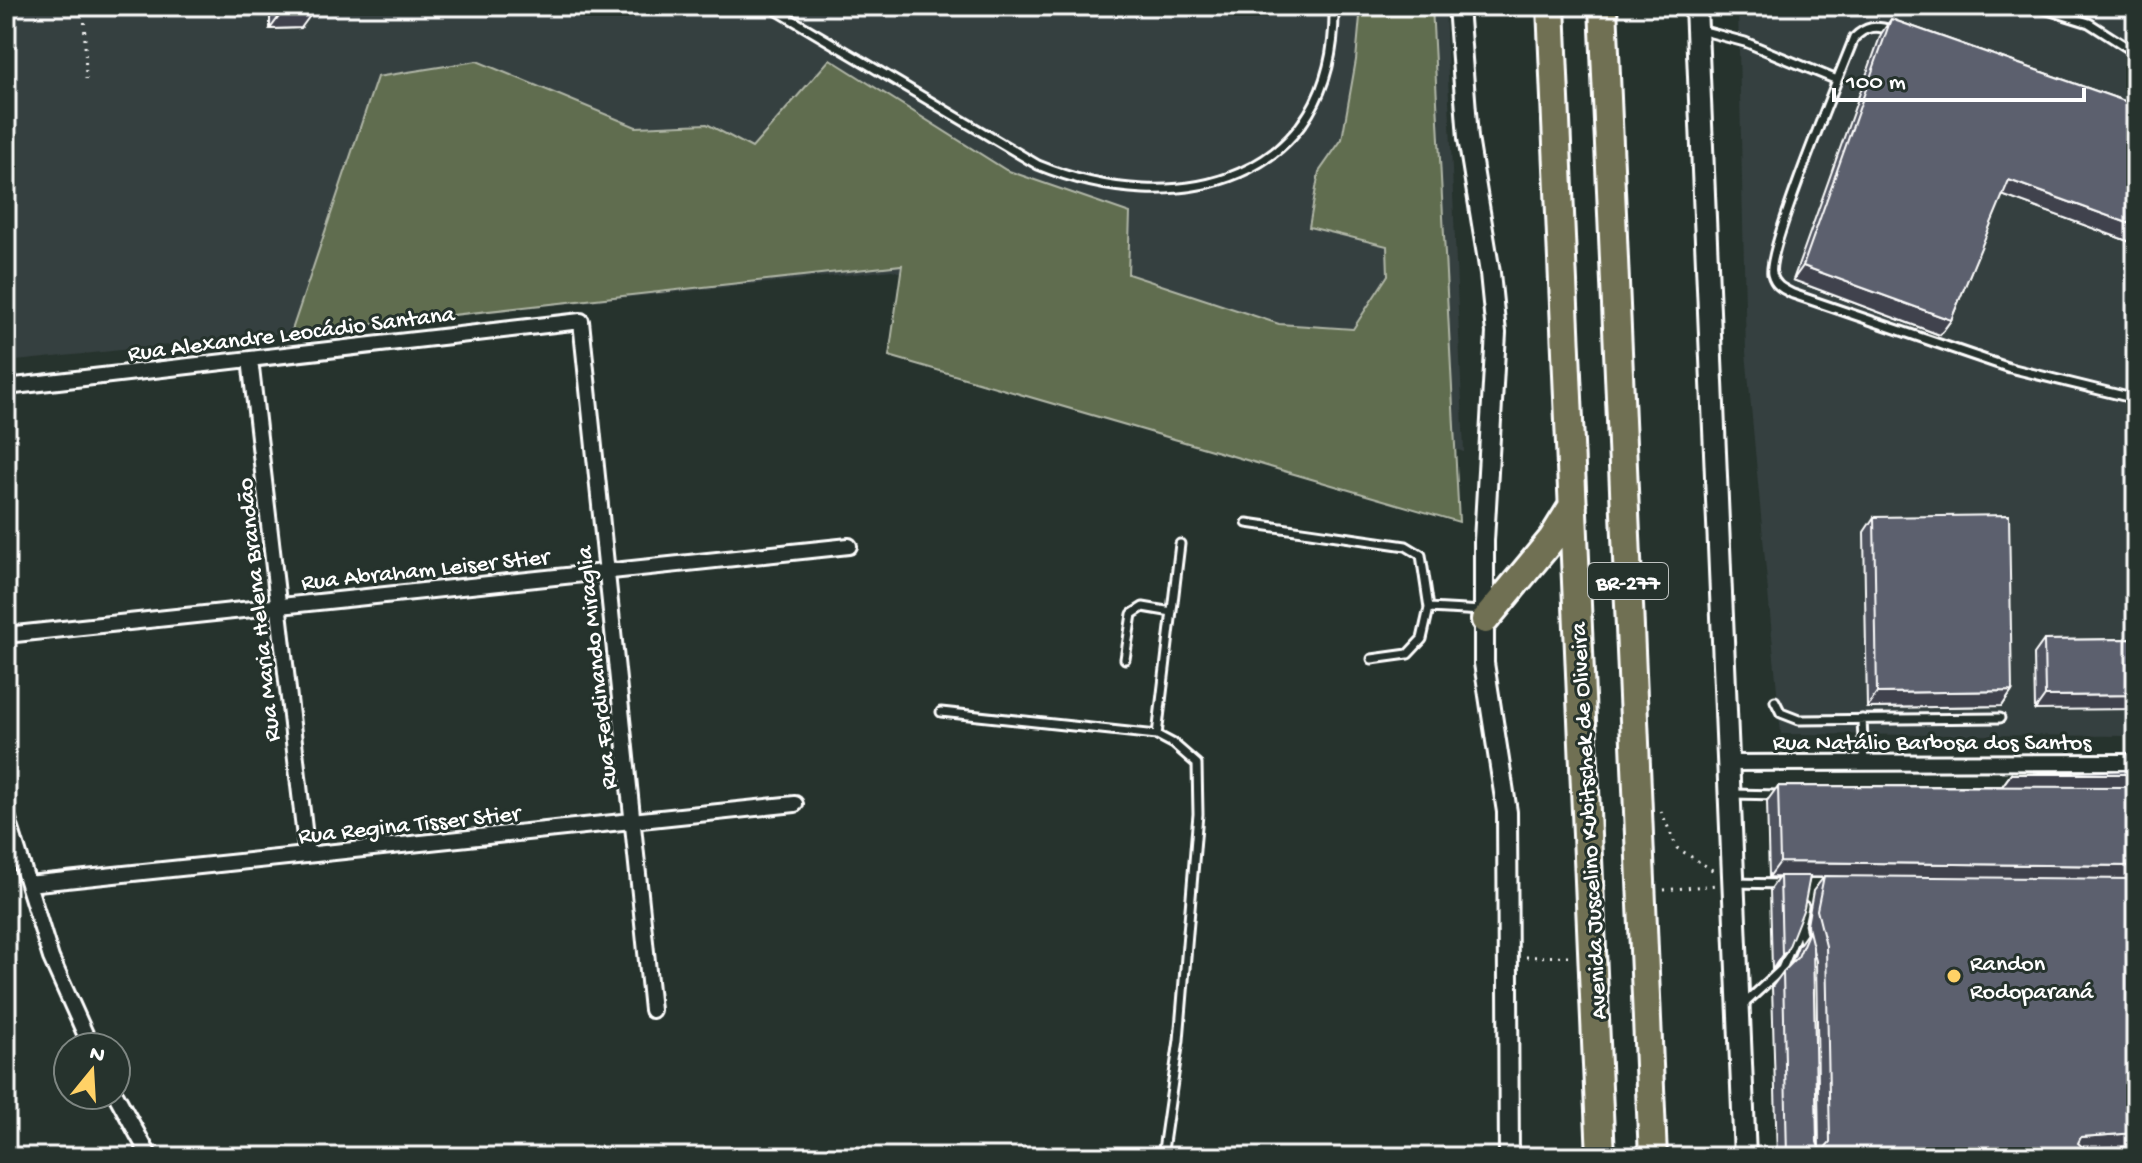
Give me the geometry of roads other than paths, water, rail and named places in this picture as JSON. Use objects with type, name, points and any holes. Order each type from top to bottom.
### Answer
[{"type":"highway","name":"Avenida Juscelino Kubitschek de Oliveira","points":[[1551,6],[1601,1157]]},
{"type":"highway","name":"Avenida Juscelino Kubitschek de Oliveira","points":[[1603,6],[1653,1157]]},
{"type":"highway","points":[[1485,616],[1552,539],[1573,505]]},
{"type":"main road","points":[[1696,6],[1745,1157]]},
{"type":"street","points":[[1458,6],[1468,138],[1490,273],[1496,333],[1484,541],[1484,663],[1507,812],[1509,1157]]},
{"type":"street","name":"Rua Alexandre Leocádio Santana","points":[[6,387],[581,321]]},
{"type":"street","name":"Rua Ferdinando Miraglia","points":[[581,321],[652,1010]]},
{"type":"street","name":"Rua Maria Helena Brandão","points":[[250,359],[307,855]]},
{"type":"street","name":"Rua Abraham Leiser Stier","points":[[6,635],[849,546]]},
{"type":"street","name":"Rua Natálio Barbosa dos Santos","points":[[1728,763],[2136,762]]},
{"type":"street","name":"Rua Regina Tisser Stier","points":[[28,884],[795,804]]},
{"type":"street","points":[[6,813],[51,958],[84,1031]]},
{"type":"street","points":[[125,1111],[150,1157]]},
{"type":"lane","points":[[769,6],[1038,165],[1074,180],[1111,187],[1158,190],[1209,184],[1245,172],[1281,148],[1308,117],[1325,81],[1334,6]]},
{"type":"lane","points":[[2035,6],[2089,23],[2136,53]]},
{"type":"lane","points":[[1906,35],[1877,26],[1862,30],[1854,38],[1779,237],[1771,272],[1778,287],[2010,368],[2136,399]]},
{"type":"lane","points":[[1697,29],[1745,42],[1837,80]]},
{"type":"lane","points":[[1247,523],[1406,546],[1421,555],[1429,608],[1422,639],[1408,654],[1372,659]]},
{"type":"lane","points":[[1157,735],[1180,544]]},
{"type":"lane","points":[[1125,659],[1132,614],[1143,607],[1172,612]]},
{"type":"lane","points":[[1429,608],[1485,616]]},
{"type":"lane","points":[[1775,701],[1781,713],[1789,718],[2000,718]]},
{"type":"lane","points":[[941,712],[1157,735],[1174,744],[1197,764],[1198,814],[1179,1040],[1162,1157]]},
{"type":"lane","points":[[1862,719],[1864,763]]},
{"type":"lane","points":[[1730,794],[1783,795]]},
{"type":"lane","points":[[1733,883],[1793,884]]},
{"type":"lane","points":[[1739,1009],[1782,969],[1800,925],[1805,898]]},
{"type":"lane","points":[[1800,925],[1809,961]]},
{"type":"place","name":"Randon Rodoparaná","points":[[1954,976]]}]
